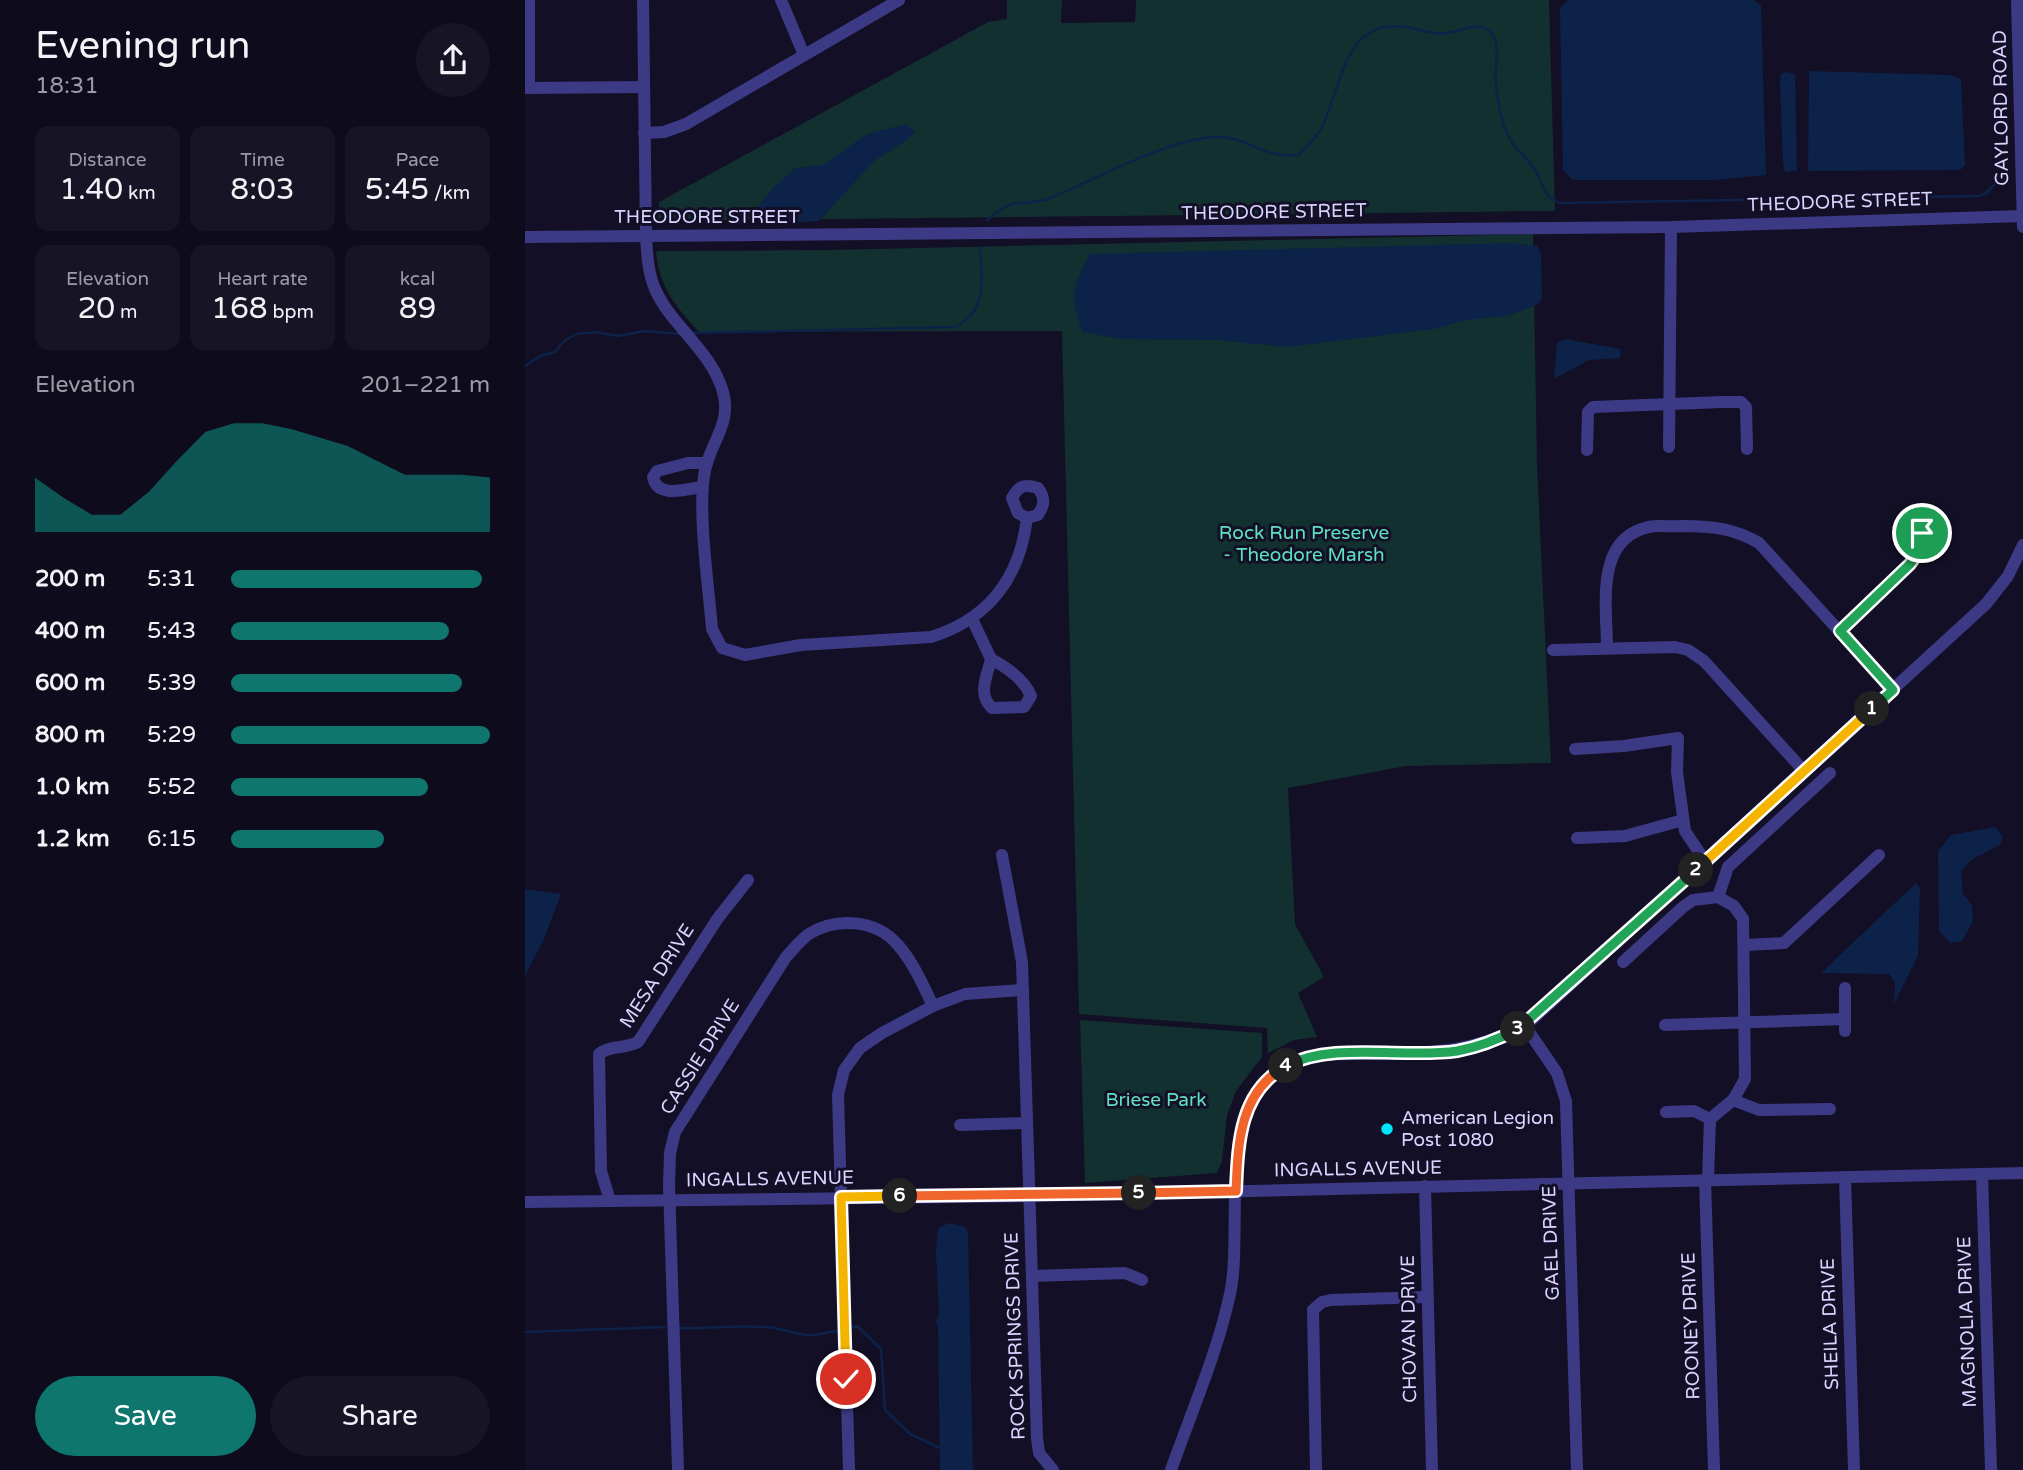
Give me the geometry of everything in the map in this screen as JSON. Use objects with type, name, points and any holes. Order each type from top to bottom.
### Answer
[{"type":"street","points":[[529,0],[527,88],[644,87]]},
{"type":"street","points":[[643,0],[646,236],[649,270],[655,290],[713,369],[723,391],[726,411],[723,427],[706,463],[702,487],[712,629],[722,648],[734,654],[801,645],[932,637],[951,631],[992,603],[1008,584],[1019,559],[1027,519]]},
{"type":"street","points":[[781,0],[804,55]]},
{"type":"street","points":[[644,134],[664,132],[686,124],[899,0]]},
{"type":"street","name":"GAYLORD ROAD","points":[[2017,0],[2023,228]]},
{"type":"street","name":"THEODORE STREET","points":[[525,237],[1671,227],[2023,216]]},
{"type":"street","points":[[1669,447],[1667,403],[1671,227]]},
{"type":"street","points":[[1587,450],[1588,412],[1593,407],[1741,402],[1746,407],[1747,449]]},
{"type":"street","points":[[702,487],[663,491],[655,486],[653,477],[657,471],[688,463],[706,463]]},
{"type":"street","points":[[1607,648],[1606,576],[1610,562],[1626,538],[1649,527],[1716,526],[1745,534],[1759,543],[1893,690]]},
{"type":"street","points":[[1840,631],[1910,564],[1918,553],[1922,533]]},
{"type":"street","points":[[1171,1470],[1230,1294],[1235,1250],[1238,1140],[1245,1114],[1256,1091],[1275,1072],[1297,1060],[1320,1055],[1457,1051],[1495,1041],[1525,1026],[1986,604],[2008,576],[2023,545]]},
{"type":"street","points":[[972,619],[991,659]]},
{"type":"street","points":[[1553,650],[1675,647],[1688,650],[1704,662],[1804,771]]},
{"type":"street","points":[[1576,749],[1624,746],[1678,738],[1677,772],[1683,820],[1690,842],[1705,861]]},
{"type":"street","points":[[1718,897],[1728,867],[1830,774]]},
{"type":"street","points":[[1577,838],[1625,836],[1683,820]]},
{"type":"street","name":"ROCK SPRINGS DRIVE","points":[[1002,855],[1022,962],[1037,1438],[1039,1453],[1053,1470]]},
{"type":"street","points":[[1745,945],[1784,943],[1879,855]]},
{"type":"street","name":"MESA DRIVE","points":[[610,1201],[601,1171],[599,1054],[605,1049],[630,1047],[638,1042],[718,918],[748,880]]},
{"type":"street","points":[[1623,962],[1693,900],[1718,897],[1734,906],[1743,919],[1745,1079],[1733,1100],[1710,1119],[1694,1111],[1666,1112]]},
{"type":"street","name":"CASSIE DRIVE","points":[[678,1470],[670,1199],[670,1153],[675,1132],[786,957],[807,935],[831,924],[850,922],[882,932],[896,942],[908,958],[933,1006]]},
{"type":"street","points":[[1665,1025],[1746,1022],[1845,1025],[1845,988]]},
{"type":"street","points":[[849,1470],[838,1095],[844,1070],[860,1048],[933,1006],[965,994],[1023,990]]},
{"type":"street","name":"GAEL DRIVE","points":[[1525,1026],[1557,1073],[1566,1101],[1577,1470]]},
{"type":"street","points":[[1733,1100],[1759,1110],[1829,1109]]},
{"type":"street","name":"ROONEY DRIVE","points":[[1710,1119],[1707,1180],[1714,1470]]},
{"type":"street","points":[[960,1125],[1026,1123]]},
{"type":"street","name":"INGALLS AVENUE","points":[[525,1202],[1030,1196],[2023,1173]]},
{"type":"street","name":"MAGNOLIA DRIVE","points":[[1982,1174],[1991,1470]]},
{"type":"street","name":"SHEILA DRIVE","points":[[1845,1177],[1854,1470]]},
{"type":"street","name":"CHOVAN DRIVE","points":[[1426,1186],[1426,1297],[1432,1470]]},
{"type":"street","points":[[1032,1276],[1125,1273],[1142,1280]]},
{"type":"street","points":[[1317,1470],[1313,1310],[1322,1301],[1426,1297]]},
{"type":"green space","points":[[1007,0],[1062,0],[1061,23],[1135,22],[1136,0],[1549,0],[1555,211],[658,221],[659,202],[988,22],[1007,19]]},
{"type":"green space","name":"Rock Run Preserve - Theodore Marsh","points":[[1533,234],[1537,465],[1551,763],[1406,766],[1288,788],[1295,924],[1324,977],[1298,993],[1317,1037],[1294,1040],[1268,1053],[1267,1028],[1079,1014],[1062,331],[699,332],[670,296],[661,275],[656,251],[830,250]]},
{"type":"green space","name":"Briese Park","points":[[1080,1020],[1262,1033],[1262,1057],[1236,1091],[1227,1115],[1222,1161],[1217,1173],[1085,1183]]},
{"type":"water","points":[[1568,0],[1754,0],[1761,6],[1766,175],[1714,180],[1573,180],[1563,170],[1560,8]]},
{"type":"water","points":[[1809,71],[1951,75],[1961,79],[1965,165],[1960,170],[1808,171]]},
{"type":"water","points":[[1787,72],[1795,75],[1797,171],[1785,172],[1780,82],[1781,74]]},
{"type":"water","points":[[906,124],[915,132],[874,161],[819,221],[768,224],[757,211],[760,203],[773,188],[795,168],[823,165],[867,134]]},
{"type":"water","points":[[1512,243],[1537,246],[1541,253],[1542,299],[1537,305],[1507,316],[1465,320],[1434,329],[1287,347],[1217,340],[1120,339],[1083,332],[1076,311],[1077,283],[1090,254]]},
{"type":"water","points":[[1565,339],[1621,349],[1620,358],[1589,360],[1554,379],[1557,343]]},
{"type":"water","points":[[1995,827],[2003,837],[2000,845],[1971,860],[1961,871],[1963,894],[1972,905],[1973,921],[1962,941],[1950,943],[1939,931],[1938,851],[1951,835]]},
{"type":"water","points":[[1916,883],[1920,888],[1918,956],[1894,1004],[1895,983],[1889,974],[1821,973]]},
{"type":"water","points":[[525,889],[561,894],[544,939],[525,976]]},
{"type":"water","points":[[949,1223],[965,1227],[968,1233],[973,1470],[940,1470],[938,1326],[935,1321],[939,1314],[936,1252],[938,1228]]},
{"type":"waterway","points":[[987,220],[1013,204],[1050,198],[1180,143],[1231,138],[1274,154],[1298,155],[1322,127],[1341,74],[1358,42],[1371,32],[1389,27],[1443,33],[1479,27],[1490,32],[1496,45],[1495,79],[1505,129],[1539,176],[1547,193],[1560,203],[1978,196],[1985,194],[2009,170]]},
{"type":"waterway","points":[[692,333],[954,327],[965,321],[978,304],[982,282],[980,247]]},
{"type":"waterway","points":[[525,366],[540,356],[555,352],[565,340],[577,334],[596,332],[618,336],[645,331],[682,334]]},
{"type":"waterway","points":[[851,1328],[857,1326],[881,1349],[885,1410],[910,1434],[940,1448]]},
{"type":"waterway","points":[[525,1332],[665,1327]]},
{"type":"waterway","points":[[680,1328],[769,1327],[810,1335],[838,1331]]},
{"type":"place","name":"American Legion Post 1080","points":[[1387,1129]]},
{"type":"route","points":[[846,1379],[841,1197],[1236,1191],[1238,1140],[1245,1114],[1256,1091],[1275,1072],[1297,1060],[1320,1055],[1457,1051],[1495,1041],[1525,1026],[1893,690],[1840,631],[1910,564],[1918,553],[1922,533]]}]
